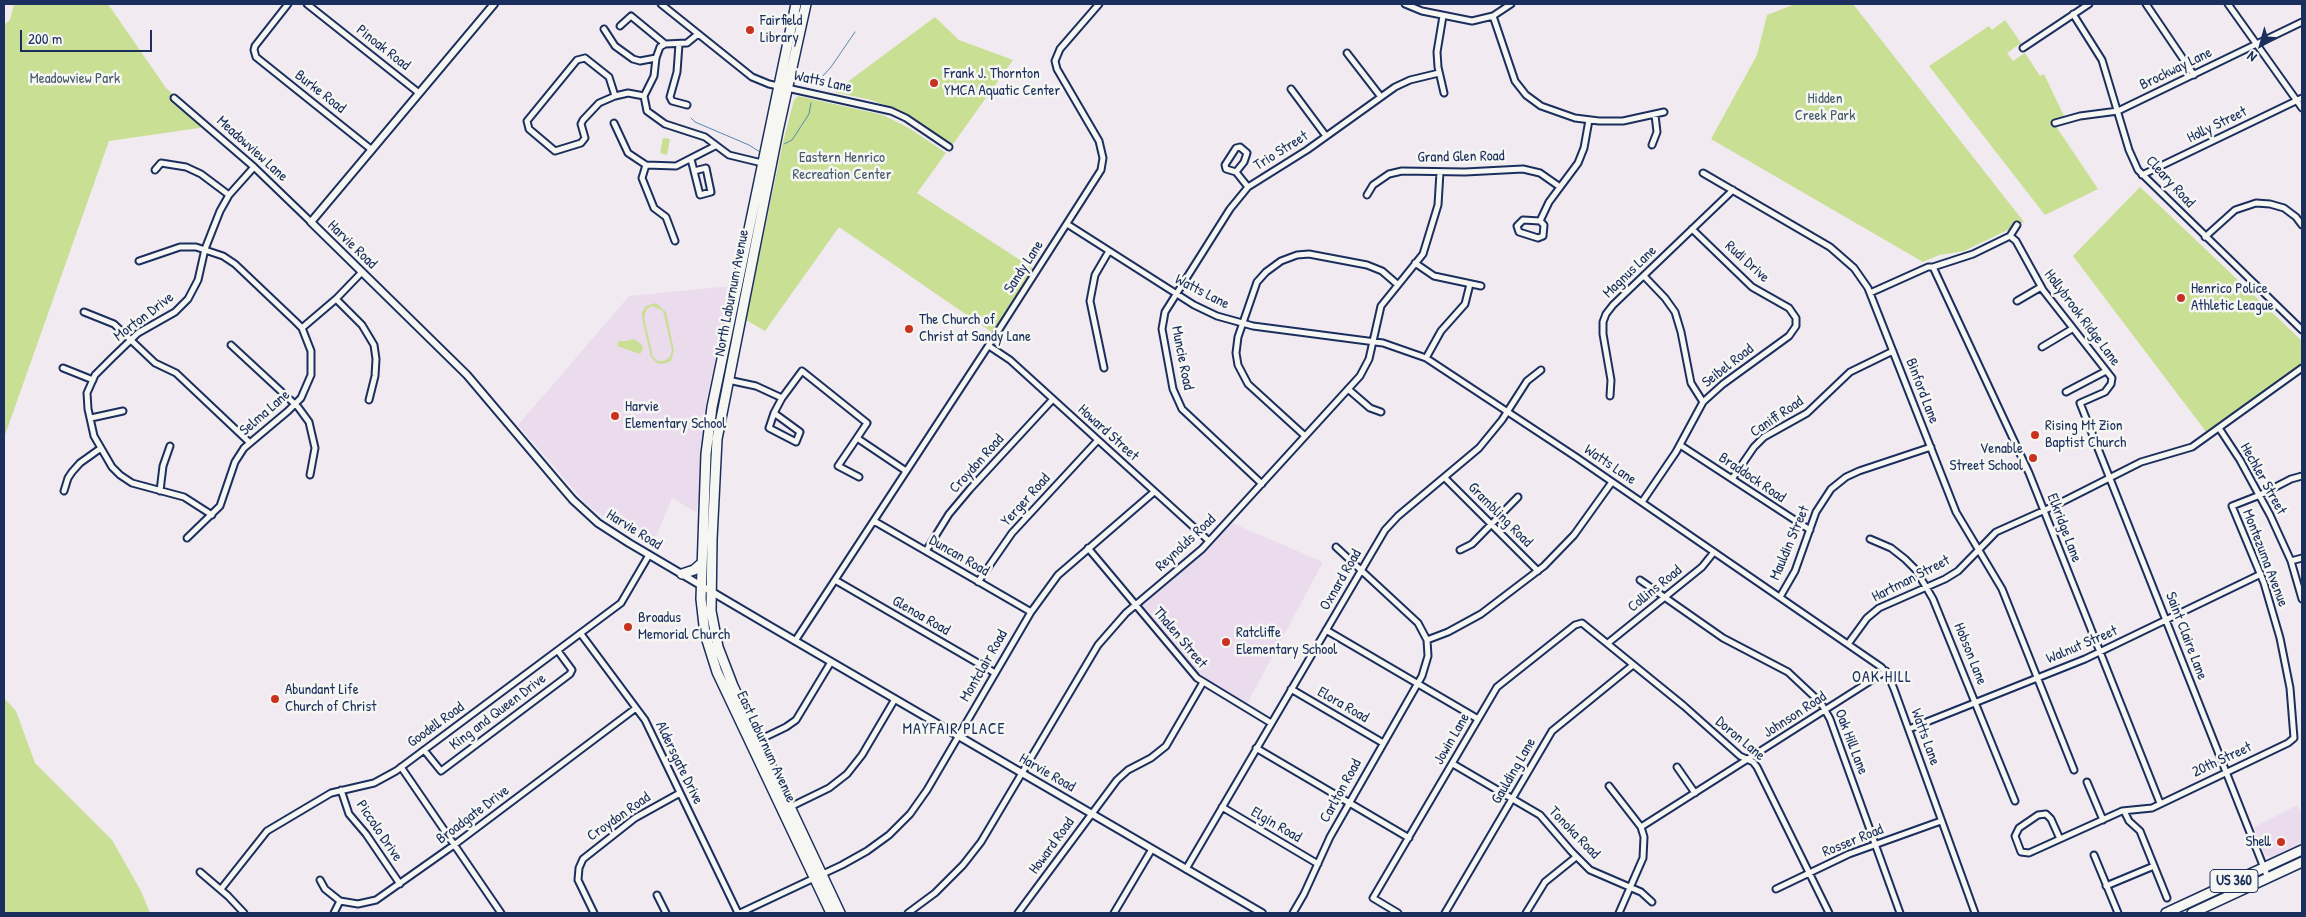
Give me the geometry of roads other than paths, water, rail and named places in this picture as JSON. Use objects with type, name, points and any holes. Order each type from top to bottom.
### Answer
[{"type":"main road","name":"North Laburnum Avenue","points":[[701,585],[708,434],[796,4]]},
{"type":"main road","name":"North Laburnum Avenue","points":[[711,590],[716,453],[728,380],[806,4]]},
{"type":"main road","points":[[682,574],[694,570],[702,563]]},
{"type":"main road","name":"East Laburnum Avenue","points":[[701,585],[703,618],[712,660],[750,745],[786,809],[818,876],[840,913]]},
{"type":"main road","name":"East Laburnum Avenue","points":[[711,590],[715,634],[723,661],[759,740],[786,809]]},
{"type":"main road","name":"US 360","points":[[2166,913],[2302,850]]},
{"type":"main road","name":"US 360","points":[[2192,913],[2302,862]]},
{"type":"main road","name":"East Laburnum Avenue","points":[[818,876],[831,913]]},
{"type":"street","name":"Burke Road","points":[[288,4],[256,46],[254,53],[262,63],[372,150]]},
{"type":"street","name":"Pinoak Road","points":[[307,4],[419,93]]},
{"type":"street","name":"Harvie Road","points":[[494,4],[311,222],[467,375],[573,500],[601,524],[649,555],[830,662],[1262,913]]},
{"type":"street","name":"Watts Lane","points":[[661,4],[752,78],[778,86],[891,111],[906,118],[949,147]]},
{"type":"street","name":"Sandy Lane","points":[[795,641],[989,346],[1097,177],[1103,158],[1099,141],[1057,69],[1055,61],[1060,48],[1099,4]]},
{"type":"street","points":[[1406,4],[1422,11],[1472,21],[1493,16],[1511,4]]},
{"type":"street","points":[[2023,48],[2089,4]]},
{"type":"street","points":[[2146,4],[2194,75]]},
{"type":"street","points":[[2228,4],[2299,99],[2302,108]]},
{"type":"street","name":"Cleary Road","points":[[2073,14],[2102,60],[2130,155],[2142,174],[2302,330]]},
{"type":"street","points":[[620,26],[631,16],[665,44]]},
{"type":"street","points":[[1443,16],[1437,52],[1439,73],[1444,93]]},
{"type":"street","points":[[1493,16],[1511,71],[1526,95],[1549,110],[1588,120],[1623,120],[1664,112]]},
{"type":"street","name":"Brockway Lane","points":[[2055,123],[2080,116],[2118,111],[2302,22]]},
{"type":"street","points":[[604,28],[615,46],[633,59],[640,61],[656,58]]},
{"type":"street","points":[[698,34],[690,41],[679,44],[665,44],[660,47],[656,58],[654,76],[644,96],[647,111],[665,124],[705,138],[729,155],[762,163]]},
{"type":"street","points":[[679,44],[677,72],[670,97],[672,101],[687,105]]},
{"type":"street","points":[[1347,53],[1381,97]]},
{"type":"street","points":[[616,96],[609,77],[584,58],[579,59],[527,121],[527,126],[555,151],[578,145],[585,138],[581,124],[598,102],[616,96],[624,93],[644,96]]},
{"type":"street","name":"Trio Street","points":[[1175,294],[1230,209],[1248,187],[1326,136],[1396,86],[1410,80],[1439,73]]},
{"type":"street","points":[[1291,89],[1326,136]]},
{"type":"street","name":"Meadowview Lane","points":[[174,98],[254,167],[311,222]]},
{"type":"street","name":"Holly Street","points":[[2142,174],[2299,99]]},
{"type":"street","points":[[1652,145],[1657,132],[1654,115]]},
{"type":"street","points":[[1540,221],[1549,202],[1582,156],[1588,120]]},
{"type":"street","points":[[614,123],[628,153],[646,165],[676,166],[715,146]]},
{"type":"street","points":[[1236,172],[1244,162],[1247,153],[1240,147],[1236,148],[1225,165],[1228,171],[1236,172],[1248,187]]},
{"type":"street","points":[[691,159],[694,171],[700,195],[712,192],[706,168],[694,171]]},
{"type":"street","points":[[155,170],[161,163],[186,166],[201,174],[230,195]]},
{"type":"street","points":[[646,165],[642,178],[654,208],[666,217],[675,241]]},
{"type":"street","name":"Morton Drive","points":[[93,380],[95,375],[131,340],[143,330],[175,312],[188,300],[198,280],[205,249],[220,212],[230,195],[254,167]]},
{"type":"street","name":"Grand Glen Road","points":[[1367,196],[1373,185],[1389,174],[1402,171],[1440,172],[1523,169],[1540,174],[1560,187]]},
{"type":"street","name":"Reynolds Road","points":[[908,913],[935,893],[963,865],[981,842],[1098,645],[1136,605],[1209,541],[1360,376],[1369,359],[1381,306],[1423,254],[1438,205],[1440,172]]},
{"type":"street","name":"Binford Lane","points":[[1703,173],[1838,252],[1854,268],[1870,293],[1956,512],[2002,589],[2074,770]]},
{"type":"street","name":"Magnus Lane","points":[[1610,396],[1612,385],[1603,334],[1603,322],[1613,306],[1733,190]]},
{"type":"street","points":[[2205,237],[2235,210],[2256,203],[2284,208],[2296,216],[2302,225]]},
{"type":"street","points":[[1523,220],[1540,221],[1544,225],[1543,236],[1538,238],[1519,232],[1517,226],[1523,220]]},
{"type":"street","name":"Watts Lane","points":[[1067,224],[1110,250],[1175,294],[1210,313],[1242,324],[1373,341],[1396,346],[1426,358],[1642,502],[1886,672],[1909,729],[1975,913]]},
{"type":"street","points":[[1870,293],[1928,267],[1973,254],[2010,236],[2017,225]]},
{"type":"street","name":"Rudi Drive","points":[[1692,229],[1752,287],[1789,308]]},
{"type":"street","name":"Hollybrook Ridge Lane","points":[[2010,236],[2016,241],[2041,287],[2112,378],[2105,392],[2080,403]]},
{"type":"street","name":"Selma Lane","points":[[139,260],[171,248],[188,246],[205,249],[223,256],[235,264],[302,328],[311,351],[312,366],[305,391],[296,405],[249,442],[235,462],[220,506],[187,538]]},
{"type":"street","points":[[1104,368],[1090,301],[1091,287],[1095,275],[1110,250]]},
{"type":"street","points":[[1305,436],[1244,378],[1238,365],[1236,353],[1242,324],[1257,282],[1273,265],[1291,257],[1320,255],[1367,265],[1382,271],[1397,284]]},
{"type":"street","points":[[1415,263],[1434,276],[1481,286]]},
{"type":"street","name":"Elkridge Lane","points":[[1933,267],[2017,447],[2160,803]]},
{"type":"street","points":[[302,328],[336,299],[362,272]]},
{"type":"street","points":[[1644,276],[1665,298],[1675,312],[1691,383],[1703,402]]},
{"type":"street","points":[[1426,358],[1441,331],[1465,304],[1470,284]]},
{"type":"street","points":[[2017,301],[2041,287]]},
{"type":"street","name":"Muncie Road","points":[[1175,294],[1164,312],[1162,329],[1177,400],[1190,418],[1262,484]]},
{"type":"street","points":[[336,299],[362,324],[374,345],[376,376],[369,400]]},
{"type":"street","name":"Seibel Road","points":[[1642,502],[1680,445],[1703,402],[1723,384],[1789,336],[1796,324],[1794,314],[1789,308]]},
{"type":"street","points":[[84,312],[107,320],[155,363],[176,373],[195,388],[249,442]]},
{"type":"street","points":[[2042,347],[2072,329]]},
{"type":"street","points":[[231,345],[296,405],[309,422],[315,440],[315,457],[310,476]]},
{"type":"street","name":"Howard Street","points":[[989,346],[1010,360],[1209,541]]},
{"type":"street","name":"Caniff Road","points":[[1732,479],[1754,447],[1764,437],[1806,413],[1850,372],[1893,351]]},
{"type":"street","points":[[63,368],[93,380],[88,393],[94,436],[112,467],[120,475],[132,483],[184,497],[212,515]]},
{"type":"street","name":"Hartman Street","points":[[1848,644],[1867,618],[1879,608],[1958,571],[1992,535],[2001,529],[2044,511],[2147,460],[2184,451],[2302,368]]},
{"type":"street","name":"Oxnard Road","points":[[1186,869],[1380,538],[1393,521],[1479,448],[1508,411],[1527,381],[1540,370]]},
{"type":"street","points":[[2066,392],[2106,370]]},
{"type":"street","points":[[774,413],[800,432],[796,442],[769,428],[774,413],[782,398],[802,371],[867,423],[838,466],[859,477]]},
{"type":"street","points":[[728,380],[756,386],[782,398]]},
{"type":"street","points":[[1348,389],[1370,408],[1381,412]]},
{"type":"street","name":"Croydon Road","points":[[926,551],[965,495],[1053,399]]},
{"type":"street","name":"Saint Claire Lane","points":[[2080,403],[2111,477],[2268,878]]},
{"type":"street","points":[[90,418],[123,411]]},
{"type":"street","name":"Hechler Street","points":[[2219,428],[2260,495],[2291,561],[2302,599]]},
{"type":"street","points":[[857,438],[906,471]]},
{"type":"street","name":"Yerger Road","points":[[978,582],[1012,533],[1098,440]]},
{"type":"street","name":"Braddock Road","points":[[1680,445],[1810,530]]},
{"type":"street","points":[[160,491],[163,466],[170,446]]},
{"type":"street","points":[[64,491],[72,472],[80,463],[101,448]]},
{"type":"street","name":"Mauldin Street","points":[[1780,597],[1795,571],[1822,501],[1831,489],[1846,477],[1867,468],[1930,448]]},
{"type":"street","points":[[2260,495],[2290,479],[2302,476]]},
{"type":"street","name":"Grambling Road","points":[[1445,478],[1538,571]]},
{"type":"street","points":[[1427,640],[1448,632],[1481,614],[1538,571],[1574,535],[1612,482]]},
{"type":"street","name":"Montclair Road","points":[[738,913],[867,851],[889,835],[910,814],[927,790],[1030,612],[1058,575],[1154,492]]},
{"type":"street","name":"Montezuma Avenue","points":[[2260,495],[2232,506],[2261,574],[2280,638],[2290,688],[2294,738]]},
{"type":"street","points":[[1460,550],[1472,544],[1518,497]]},
{"type":"street","name":"Duncan Road","points":[[874,521],[1030,612]]},
{"type":"street","name":"Hobson Lane","points":[[1870,539],[1891,548],[1905,559],[1926,587],[1944,623],[2015,801]]},
{"type":"street","points":[[1336,547],[1414,619],[1427,640],[1428,660],[1417,684]]},
{"type":"street","name":"Thalen Street","points":[[1088,548],[1202,684],[1271,723]]},
{"type":"street","name":"Collins Road","points":[[1608,643],[1702,567],[1714,552]]},
{"type":"street","name":"Goodell Road","points":[[221,889],[267,831],[323,796],[374,782],[401,767],[621,603],[649,555]]},
{"type":"street","points":[[2291,561],[2302,558]]},
{"type":"street","name":"Walnut Street","points":[[1909,729],[2100,652],[2261,574]]},
{"type":"street","name":"Glenoa Road","points":[[835,580],[995,673]]},
{"type":"street","name":"Oak Hill Lane","points":[[1640,580],[1723,638],[1769,660],[1788,672],[1813,694],[1826,710],[1900,913]]},
{"type":"street","name":"Doron Lane","points":[[1584,623],[1684,706],[1740,756],[1758,766],[1829,913]]},
{"type":"street","name":"Jowin Lane","points":[[1398,913],[1374,898],[1478,719],[1503,681],[1575,625],[1584,623]]},
{"type":"street","points":[[1326,630],[1478,719]]},
{"type":"street","name":"Aldersgate Drive","points":[[581,634],[649,728],[738,913]]},
{"type":"street","name":"King and Queen Drive","points":[[424,750],[441,771],[570,674],[572,670],[558,651]]},
{"type":"street","points":[[750,745],[786,728],[796,720],[830,662]]},
{"type":"street","name":"Gaulding Lane","points":[[1445,913],[1552,731],[1633,665]]},
{"type":"street","name":"Johnson Road","points":[[1642,827],[1886,672]]},
{"type":"street","name":"Howard Road","points":[[1018,913],[1122,774],[1151,758],[1166,746],[1202,684]]},
{"type":"street","name":"Carlton Road","points":[[1293,913],[1330,836],[1417,684]]},
{"type":"street","name":"Elora Road","points":[[1291,689],[1383,743]]},
{"type":"street","points":[[786,809],[829,788],[847,774],[862,755],[894,699]]},
{"type":"street","name":"Broadgate Drive","points":[[340,901],[369,903],[400,884],[636,708]]},
{"type":"street","name":"20th Street","points":[[2060,839],[2051,819],[2046,814],[2038,815],[2019,828],[2015,836],[2020,850],[2024,853],[2060,839],[2124,811],[2149,808],[2288,743],[2294,738]]},
{"type":"street","points":[[1256,748],[1410,838]]},
{"type":"street","name":"Tonoka Road","points":[[1453,764],[1544,818],[1576,857],[1590,870],[1641,892],[1652,902]]},
{"type":"street","points":[[401,767],[501,913]]},
{"type":"street","points":[[1677,767],[1695,793]]},
{"type":"street","points":[[2087,782],[2103,820]]},
{"type":"street","points":[[1608,786],[1642,827],[1644,837],[1643,858],[1619,913]]},
{"type":"street","name":"Piccolo Drive","points":[[341,790],[350,814],[400,884]]},
{"type":"street","name":"Croydon Road","points":[[594,913],[578,880],[578,868],[586,855],[650,808],[680,793]]},
{"type":"street","name":"Elgin Road","points":[[1222,807],[1318,864]]},
{"type":"street","points":[[2124,811],[2129,821],[2140,831],[2167,898]]},
{"type":"street","name":"Rosser Road","points":[[1776,889],[1875,845],[1941,821]]},
{"type":"street","points":[[1114,913],[1152,849]]},
{"type":"street","points":[[2094,855],[2118,913]]},
{"type":"street","points":[[1526,913],[1545,882],[1576,857]]},
{"type":"street","points":[[2106,886],[2154,866]]},
{"type":"street","points":[[200,872],[221,889],[244,913]]},
{"type":"street","points":[[320,880],[325,889],[340,901],[334,913]]},
{"type":"street","points":[[657,895],[666,913]]},
{"type":"waterway","points":[[818,85],[821,78],[831,67],[855,32]]},
{"type":"waterway","points":[[784,144],[792,140],[809,114],[811,103]]},
{"type":"waterway","points":[[691,118],[695,122],[749,145],[760,152]]},
{"type":"place","name":"Fairfield Library","points":[[750,30]]},
{"type":"place","name":"Frank J. Thornton YMCA Aquatic Center","points":[[934,83]]},
{"type":"place","name":"Henrico Police Athletic League","points":[[2181,298]]},
{"type":"place","name":"The Church of Christ at Sandy Lane","points":[[909,329]]},
{"type":"place","name":"Harvie Elementary School","points":[[615,416]]},
{"type":"place","name":"Rising Mt Zion Baptist Church","points":[[2035,435]]},
{"type":"place","name":"Venable Street School","points":[[2033,458]]},
{"type":"place","name":"Broadus Memorial Church","points":[[628,627]]},
{"type":"place","name":"Ratcliffe Elementary School","points":[[1226,642]]},
{"type":"place","name":"Abundant Life Church of Christ","points":[[275,699]]},
{"type":"place","name":"Shell","points":[[2281,842]]},
{"type":"district","name":"OAK HILL","points":[[1882,678]]},
{"type":"district","name":"MAYFAIR PLACE","points":[[954,730]]},
{"type":"park label","name":"Meadowview Park","points":[[75,79]]},
{"type":"park label","name":"Hidden Creek Park","points":[[1825,108]]},
{"type":"park label","name":"Eastern Henrico Recreation Center","points":[[842,166]]}]
